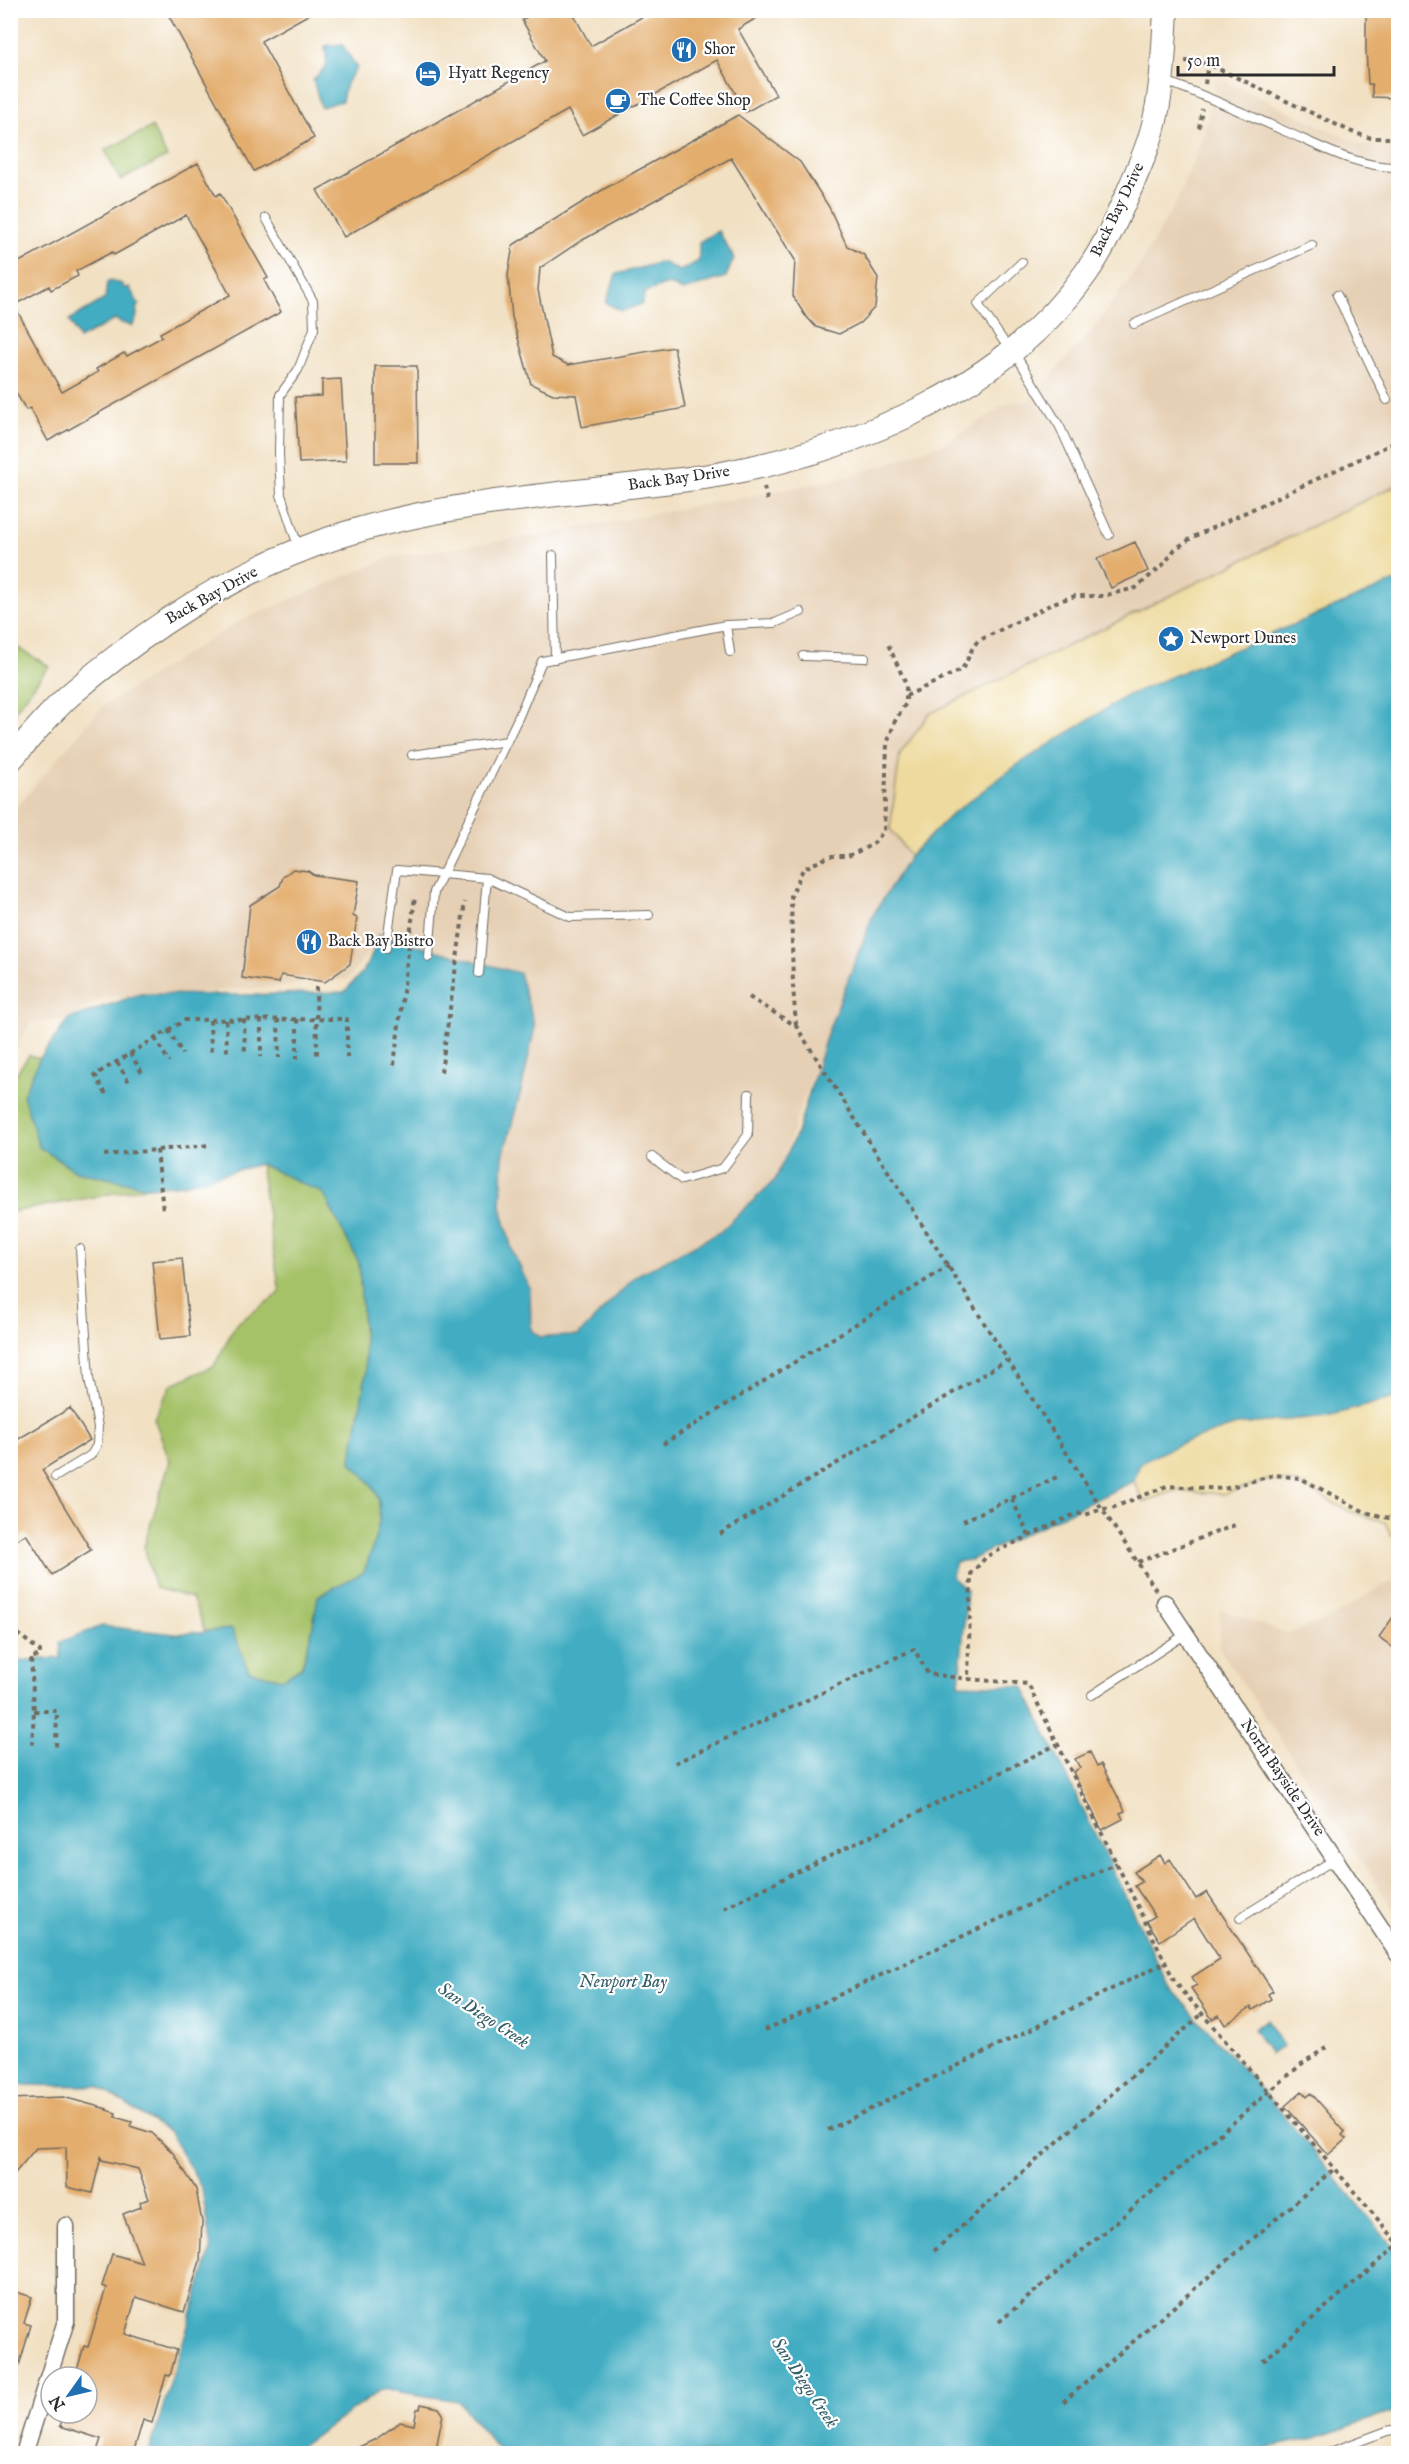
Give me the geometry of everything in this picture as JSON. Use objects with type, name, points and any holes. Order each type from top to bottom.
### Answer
[{"type":"street","name":"Back Bay Drive","points":[[10,760],[69,695],[167,620],[253,571],[340,536],[409,518],[537,497],[725,474],[806,454],[879,427],[949,394],[1012,351],[1066,299],[1088,270],[1114,226],[1146,151],[1156,118],[1166,10]]},
{"type":"street","name":"North Bayside Drive","points":[[1165,1603],[1398,1954]]},
{"type":"street","points":[[24,2454],[66,2321],[66,2226]]},
{"type":"lane","points":[[1161,80],[1204,95],[1349,159],[1384,168],[1398,167]]},
{"type":"lane","points":[[266,219],[313,301],[314,329],[298,370],[280,395],[281,495],[300,552]]},
{"type":"lane","points":[[1134,324],[1312,244]]},
{"type":"lane","points":[[1022,262],[978,304],[1012,351],[1060,427],[1109,535]]},
{"type":"lane","points":[[1337,295],[1387,400]]},
{"type":"lane","points":[[553,555],[555,659]]},
{"type":"lane","points":[[429,957],[434,892],[507,741],[542,662],[726,625],[775,623],[801,612]]},
{"type":"lane","points":[[726,625],[730,652]]},
{"type":"lane","points":[[803,656],[865,658]]},
{"type":"lane","points":[[412,755],[507,741]]},
{"type":"lane","points":[[386,948],[397,870],[487,878],[570,917],[649,915]]},
{"type":"lane","points":[[479,973],[487,878]]},
{"type":"lane","points":[[652,1157],[681,1180],[723,1168],[748,1135],[749,1094]]},
{"type":"lane","points":[[55,1477],[91,1455],[97,1445],[98,1427],[89,1378],[80,1249]]},
{"type":"lane","points":[[1092,1695],[1186,1634]]},
{"type":"lane","points":[[1240,1918],[1335,1859]]},
{"type":"lane","points":[[1325,2454],[1398,2429]]},
{"type":"path","points":[[1208,64],[1352,132],[1371,138],[1398,138]]},
{"type":"path","points":[[906,696],[961,670],[966,664],[970,649],[978,641],[1056,602],[1075,596],[1102,597],[1136,588],[1165,562],[1175,549],[1193,537],[1398,441]]},
{"type":"path","points":[[796,1026],[791,896],[803,869],[830,856],[848,856],[861,850],[873,844],[884,831],[887,744],[895,720],[906,704],[906,684],[887,642]]},
{"type":"path","points":[[394,1065],[415,896]]},
{"type":"path","points":[[441,1072],[465,902]]},
{"type":"path","points":[[316,987],[317,1056]]},
{"type":"path","points":[[749,997],[796,1026],[1102,1509],[1165,1603]]},
{"type":"path","points":[[106,1094],[95,1075],[185,1020],[347,1018],[347,1059]]},
{"type":"path","points":[[244,1019],[245,1055]]},
{"type":"path","points":[[261,1019],[261,1057]]},
{"type":"path","points":[[278,1019],[279,1058]]},
{"type":"path","points":[[297,1019],[297,1059]]},
{"type":"path","points":[[210,1020],[211,1055]]},
{"type":"path","points":[[226,1020],[227,1054]]},
{"type":"path","points":[[168,1030],[183,1054]]},
{"type":"path","points":[[155,1038],[170,1062]]},
{"type":"path","points":[[130,1053],[144,1076]]},
{"type":"path","points":[[117,1062],[129,1082]]},
{"type":"path","points":[[104,1155],[210,1145]]},
{"type":"path","points":[[157,1150],[164,1212]]},
{"type":"path","points":[[663,1444],[949,1266]]},
{"type":"path","points":[[720,1534],[1008,1360]]},
{"type":"path","points":[[969,1679],[971,1574],[987,1556],[1077,1514],[1085,1515],[1112,1508],[1167,1486],[1224,1489],[1274,1475],[1300,1478],[1365,1512],[1389,1518],[1398,1516]]},
{"type":"path","points":[[963,1521],[1059,1476]]},
{"type":"path","points":[[1012,1499],[1029,1536]]},
{"type":"path","points":[[1138,1562],[1235,1525]]},
{"type":"path","points":[[10,1628],[40,1651],[40,1656],[31,1657],[34,1711],[32,1745]]},
{"type":"path","points":[[675,1763],[914,1649],[928,1674],[1028,1684],[1175,1982],[1398,2244],[1263,2361]]},
{"type":"path","points":[[34,1711],[57,1712],[56,1748]]},
{"type":"path","points":[[724,1908],[1058,1743]]},
{"type":"path","points":[[765,2030],[1117,1863]]},
{"type":"path","points":[[828,2130],[1164,1963]]},
{"type":"path","points":[[934,2251],[1201,2015]]},
{"type":"path","points":[[999,2322],[1304,2062],[1326,2048]]},
{"type":"path","points":[[1063,2402],[1334,2169]]},
{"type":"shaded area","points":[[1216,77],[1359,144],[1391,149],[1398,147],[1398,484],[929,714],[891,829],[910,856],[873,915],[827,1034],[775,1180],[721,1232],[637,1275],[578,1336],[540,1337],[531,1330],[530,1289],[512,1250],[501,1207],[503,1156],[536,1024],[519,973],[379,938],[348,979],[275,987],[100,998],[69,1019],[30,1023],[11,1060],[11,813],[103,706],[240,621],[391,557],[542,535],[845,478],[948,442],[1009,402],[1028,401],[1092,330],[1140,265],[1177,200],[1204,134]]},
{"type":"shaded area","points":[[1398,1580],[1398,1916],[1219,1648],[1220,1609],[1287,1634],[1331,1618],[1380,1587]]},
{"type":"green space","points":[[152,127],[167,157],[120,180],[105,150]]},
{"type":"green space","points":[[11,644],[49,666],[11,716]]},
{"type":"green space","points":[[29,1055],[40,1058],[23,1095],[76,1171],[148,1187],[11,1212],[11,1081]]},
{"type":"green space","points":[[260,1164],[323,1192],[359,1263],[366,1374],[351,1462],[373,1487],[378,1497],[379,1507],[378,1530],[364,1573],[319,1596],[312,1631],[301,1667],[282,1679],[249,1671],[232,1629],[205,1631],[192,1598],[155,1588],[144,1546],[170,1461],[154,1418],[172,1384],[214,1366],[236,1324],[280,1293]]},
{"type":"sand","name":"Newport Dunes","points":[[1398,484],[1398,580],[953,813],[910,856],[890,829],[900,754],[929,714]]},
{"type":"sand","points":[[1398,1397],[1398,1533],[1391,1536],[1385,1522],[1349,1511],[1296,1483],[1268,1480],[1224,1494],[1175,1491],[1143,1502],[1134,1481],[1140,1463],[1179,1444],[1236,1425],[1328,1416]]},
{"type":"water","points":[[342,44],[357,68],[346,83],[342,101],[321,107],[313,80],[327,65],[325,46]]},
{"type":"water","points":[[718,231],[734,258],[726,277],[682,291],[669,284],[645,292],[642,304],[622,311],[606,303],[616,274],[662,262],[680,271],[699,261],[699,242]]},
{"type":"water","points":[[110,281],[122,284],[125,289],[129,287],[139,305],[136,308],[135,322],[132,326],[116,319],[79,339],[69,320],[105,299],[107,283]]},
{"type":"water","name":"Newport Bay","points":[[1398,580],[1398,1397],[1328,1416],[1236,1425],[1179,1444],[1140,1463],[1134,1481],[970,1560],[955,1562],[952,1577],[967,1590],[959,1684],[1023,1686],[1170,1988],[1274,2104],[1398,2253],[1398,2410],[1315,2438],[1235,2454],[502,2454],[458,2401],[382,2389],[292,2453],[149,2453],[211,2250],[202,2189],[170,2133],[98,2086],[11,2085],[11,1661],[61,1658],[60,1642],[102,1626],[175,1634],[232,1629],[249,1671],[282,1679],[302,1667],[312,1631],[318,1596],[364,1572],[378,1529],[379,1507],[378,1496],[373,1487],[351,1462],[366,1374],[359,1263],[323,1193],[260,1164],[184,1184],[148,1187],[76,1171],[39,1147],[23,1095],[40,1058],[69,1019],[140,994],[247,995],[344,992],[366,966],[373,953],[378,935],[519,973],[535,1027],[522,1087],[503,1156],[501,1207],[512,1250],[530,1289],[531,1330],[540,1337],[578,1336],[637,1275],[720,1232],[775,1180],[798,1130],[827,1034],[873,915],[910,856],[953,813],[1017,765],[1126,696]]},
{"type":"water","points":[[1267,2020],[1283,2046],[1270,2054],[1253,2029]]},
{"type":"building","points":[[179,10],[317,10],[261,41],[314,138],[254,171],[169,16]]},
{"type":"building","points":[[538,10],[571,10],[591,46],[654,10],[770,10],[738,29],[776,95],[746,112],[717,60],[582,135],[568,110],[344,237],[317,190],[545,61],[522,20]]},
{"type":"building","points":[[1366,10],[1398,10],[1398,98],[1372,97],[1372,84],[1368,84]]},
{"type":"building","points":[[738,115],[800,162],[829,207],[847,246],[864,255],[878,278],[875,307],[860,323],[839,334],[816,327],[804,314],[793,296],[795,260],[731,158],[579,242],[540,268],[538,290],[552,357],[568,365],[674,347],[685,408],[582,427],[576,395],[553,394],[531,384],[512,317],[508,275],[513,245],[604,189]]},
{"type":"building","points":[[198,163],[216,196],[220,193],[268,278],[264,280],[281,312],[48,441],[30,408],[26,410],[10,382],[10,267]],"holes":[[[186,215],[230,295],[160,333],[162,337],[127,356],[124,353],[96,369],[98,372],[62,392],[14,305],[49,286],[51,290],[78,276],[76,271],[112,252],[114,255]]]},
{"type":"building","points":[[375,366],[417,366],[418,463],[375,463]]},
{"type":"building","points":[[341,379],[346,461],[299,463],[295,397],[322,396],[322,380]]},
{"type":"building","points":[[1135,542],[1148,571],[1111,588],[1097,559]]},
{"type":"building","points":[[293,869],[308,871],[314,875],[359,881],[353,916],[357,918],[350,964],[325,982],[281,975],[279,983],[242,978],[250,905],[280,886],[283,877]]},
{"type":"building","points":[[182,1258],[190,1336],[160,1339],[152,1261]]},
{"type":"building","points":[[70,1408],[90,1440],[42,1470],[91,1550],[52,1575],[26,1534],[10,1544],[10,1444]]},
{"type":"building","points":[[1398,1610],[1398,1651],[1379,1637]]},
{"type":"building","points":[[1090,1752],[1097,1766],[1101,1764],[1125,1811],[1120,1813],[1123,1819],[1102,1830],[1073,1772],[1080,1768],[1075,1759]]},
{"type":"building","points":[[1160,1855],[1165,1863],[1170,1859],[1196,1899],[1207,1892],[1273,1991],[1268,1994],[1271,1999],[1253,2010],[1251,2007],[1225,2025],[1219,2015],[1212,2019],[1191,1988],[1197,1985],[1192,1977],[1220,1959],[1194,1918],[1160,1941],[1147,1921],[1155,1916],[1135,1886],[1142,1882],[1134,1872]]},
{"type":"building","points":[[1302,2091],[1307,2097],[1311,2093],[1345,2132],[1342,2135],[1346,2139],[1328,2155],[1285,2106]]},
{"type":"building","points":[[63,2097],[116,2113],[115,2117],[132,2122],[130,2126],[152,2133],[173,2153],[196,2189],[202,2222],[200,2261],[184,2312],[136,2297],[125,2334],[177,2350],[170,2376],[166,2375],[152,2423],[143,2420],[133,2454],[96,2454],[101,2439],[60,2426],[99,2425],[99,2365],[78,2365],[84,2346],[88,2347],[106,2288],[102,2286],[112,2254],[142,2263],[123,2214],[141,2207],[140,2202],[149,2199],[138,2169],[102,2160],[101,2157],[92,2193],[67,2187],[66,2147],[36,2148],[10,2179],[10,2099]]},
{"type":"building","points":[[10,2290],[32,2297],[24,2323],[31,2325],[15,2380],[10,2380]]},
{"type":"building","points":[[421,2404],[439,2408],[443,2414],[435,2454],[344,2454],[376,2439],[400,2422],[414,2425],[417,2409],[420,2409]]},
{"type":"place","name":"Shor","points":[[684,50]]},
{"type":"place","name":"Hyatt Regency","points":[[428,74]]},
{"type":"place","name":"The Coffee Shop","points":[[618,101]]},
{"type":"place","name":"Newport Dunes","points":[[1171,639]]},
{"type":"place","name":"Back Bay Bistro","points":[[309,942]]},
{"type":"water label","name":"San Diego Creek","points":[[483,2016]]},
{"type":"water label","name":"San Diego Creek","points":[[804,2383]]}]
